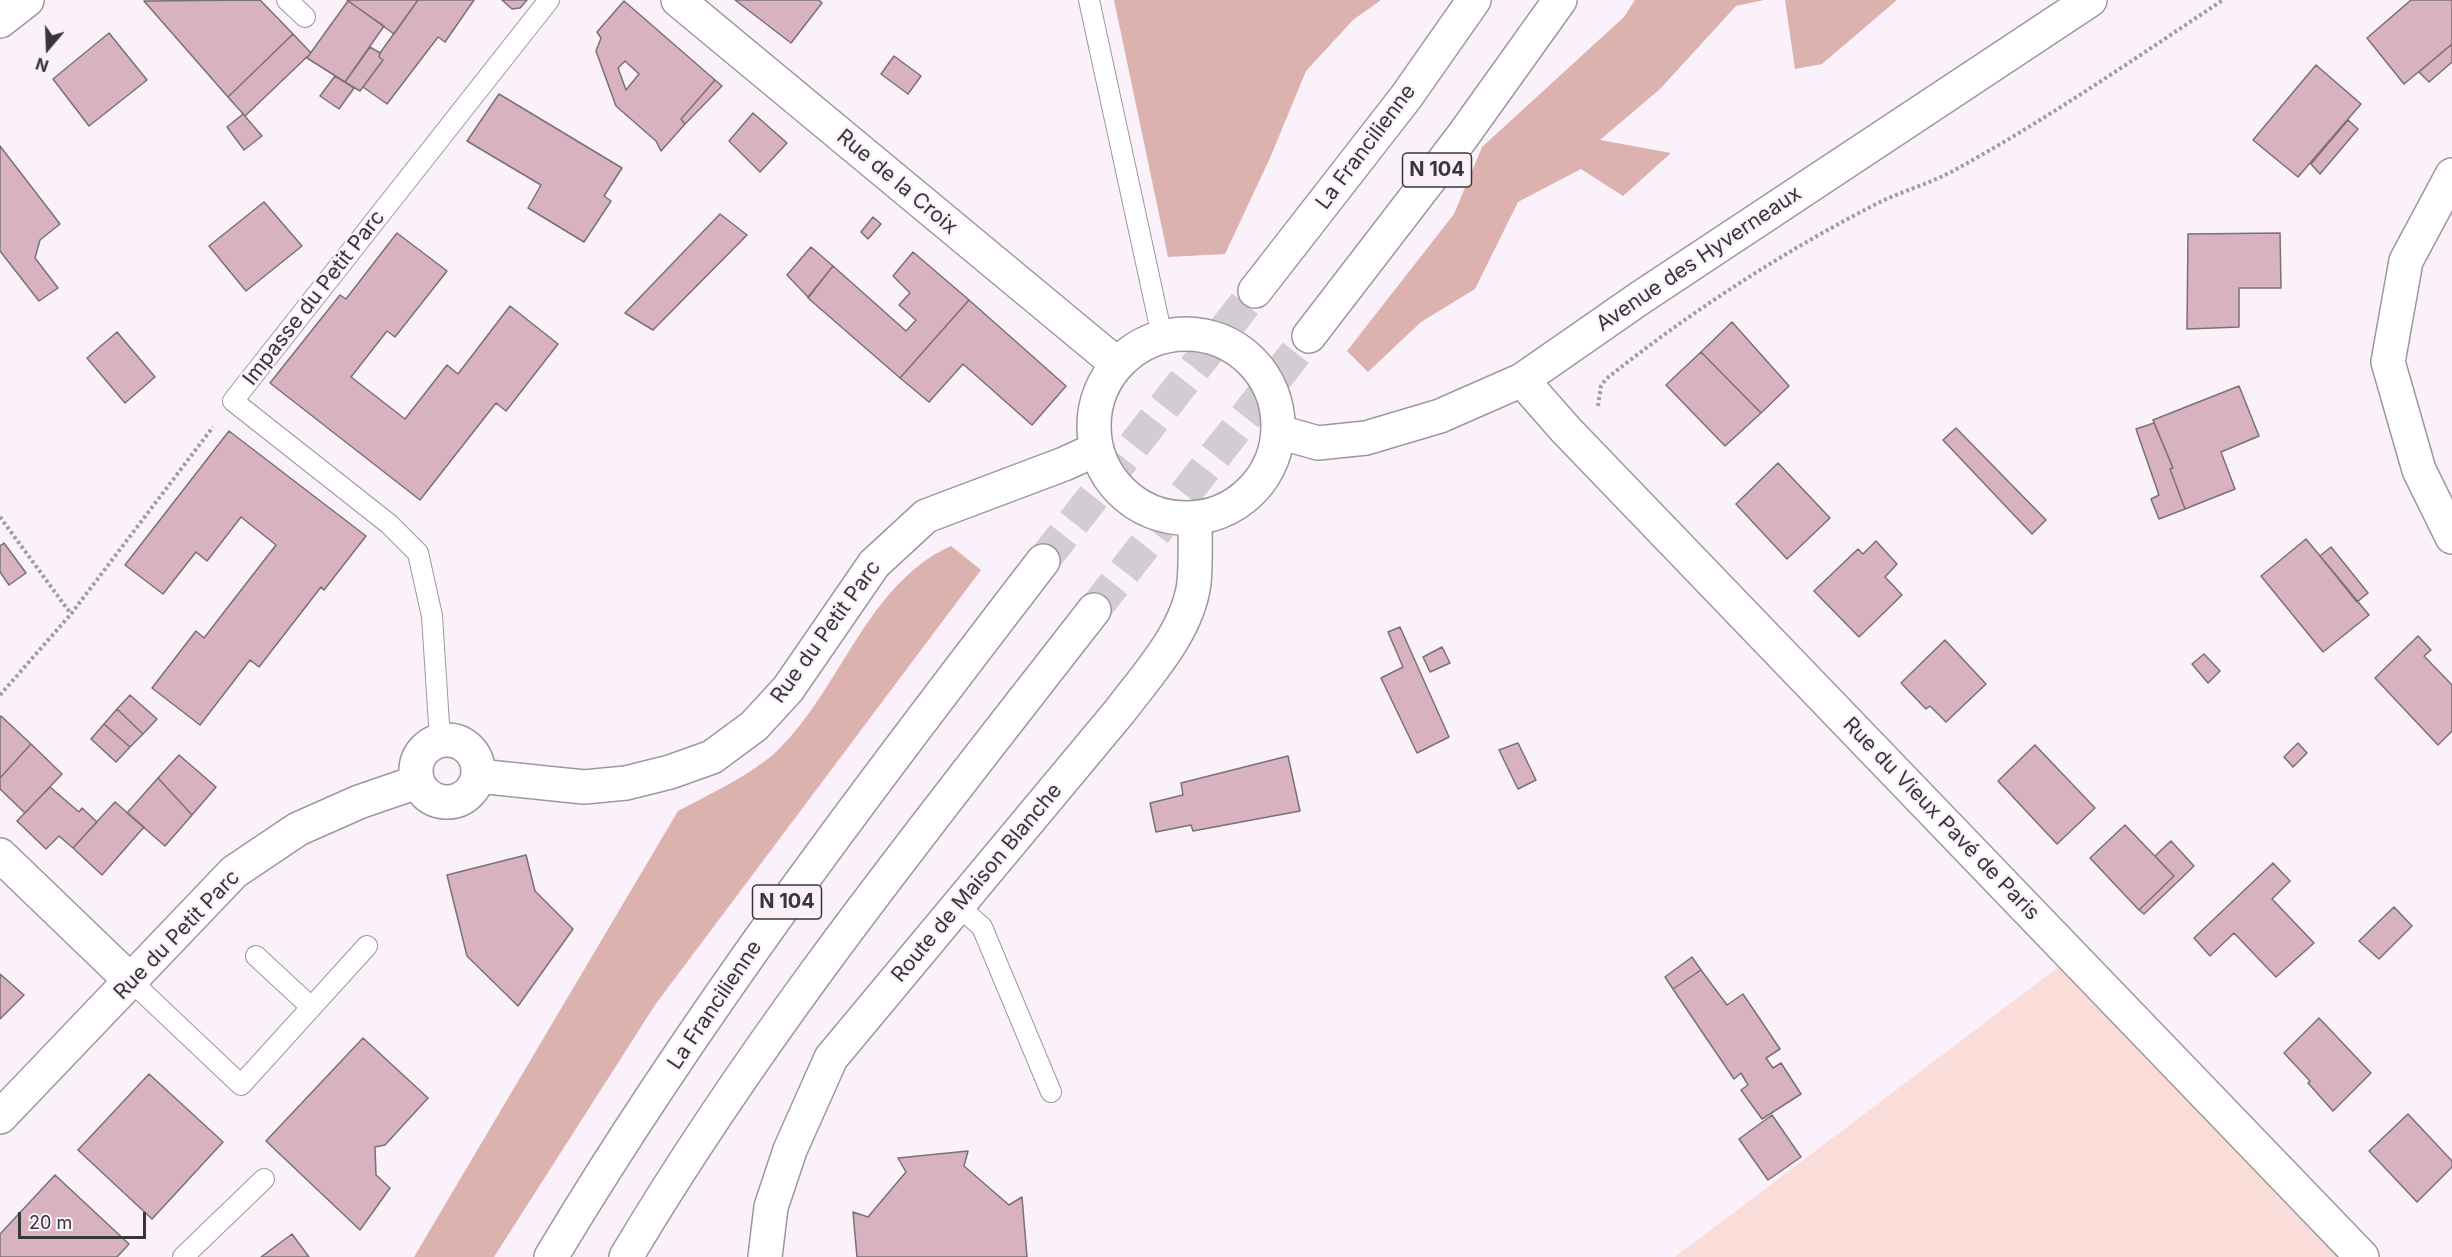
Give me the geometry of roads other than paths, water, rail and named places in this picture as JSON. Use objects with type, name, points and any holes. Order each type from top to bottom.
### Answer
[{"type":"main road","points":[[0,21],[27,0]]},
{"type":"main road","name":"Rue de la Croix","points":[[678,0],[1117,364]]},
{"type":"main road","name":"La Francilienne","points":[[1255,291],[1406,97],[1474,0]]},
{"type":"main road","name":"N 104","points":[[1309,336],[1462,137],[1560,0]]},
{"type":"main road","name":"Avenue des Hyverneaux","points":[[1279,432],[1318,443],[1366,438],[1440,416],[1522,380],[1640,298],[2090,0]]},
{"type":"main road","points":[[2452,175],[2406,261],[2388,362],[2419,470],[2452,537]]},
{"type":"main road","points":[[1191,333],[1220,339],[1245,354],[1265,376],[1276,403],[1279,432],[1274,458],[1261,480],[1243,499],[1220,512],[1194,518],[1169,516],[1144,508],[1123,493],[1107,472],[1097,449],[1094,419],[1101,390],[1117,364],[1137,347],[1162,336],[1191,333]]},
{"type":"main road","name":"Rue du Vieux Pavé de Paris","points":[[1522,380],[1575,439],[2362,1257]]},
{"type":"main road","name":"Rue du Petit Parc","points":[[478,776],[584,787],[626,783],[670,772],[712,757],[754,726],[788,689],[874,564],[926,516],[1065,464],[1097,449]]},
{"type":"main road","name":"Route de Maison Blanche","points":[[765,1257],[771,1207],[790,1150],[831,1058],[1120,711],[1162,655],[1187,610],[1194,584],[1194,518]]},
{"type":"main road","name":"La Francilienne","points":[[551,1257],[607,1163],[756,946],[903,743],[1043,561]]},
{"type":"main road","name":"N 104","points":[[626,1257],[660,1200],[810,981],[1094,610]]},
{"type":"main road","points":[[440,740],[453,740],[464,744],[473,753],[478,776],[472,791],[458,801],[442,802],[427,796],[417,782],[415,769],[419,756],[428,746],[440,740]]},
{"type":"main road","name":"Rue du Petit Parc","points":[[0,1118],[132,982],[234,872],[298,830],[359,802],[417,782]]},
{"type":"main road","points":[[0,855],[132,982]]},
{"type":"lane","points":[[287,0],[305,17]]},
{"type":"lane","name":"Impasse du Petit Parc","points":[[440,740],[432,616],[418,553],[389,524],[233,401],[549,0]]},
{"type":"lane","points":[[1089,0],[1162,336]]},
{"type":"lane","points":[[958,906],[982,927],[1052,1092]]},
{"type":"lane","points":[[132,982],[241,1085],[367,946]]},
{"type":"lane","points":[[256,956],[311,1007]]},
{"type":"lane","points":[[183,1257],[264,1179]]},
{"type":"tunnel","points":[[1043,561],[1255,291]]},
{"type":"tunnel","points":[[1094,610],[1309,336]]}]
